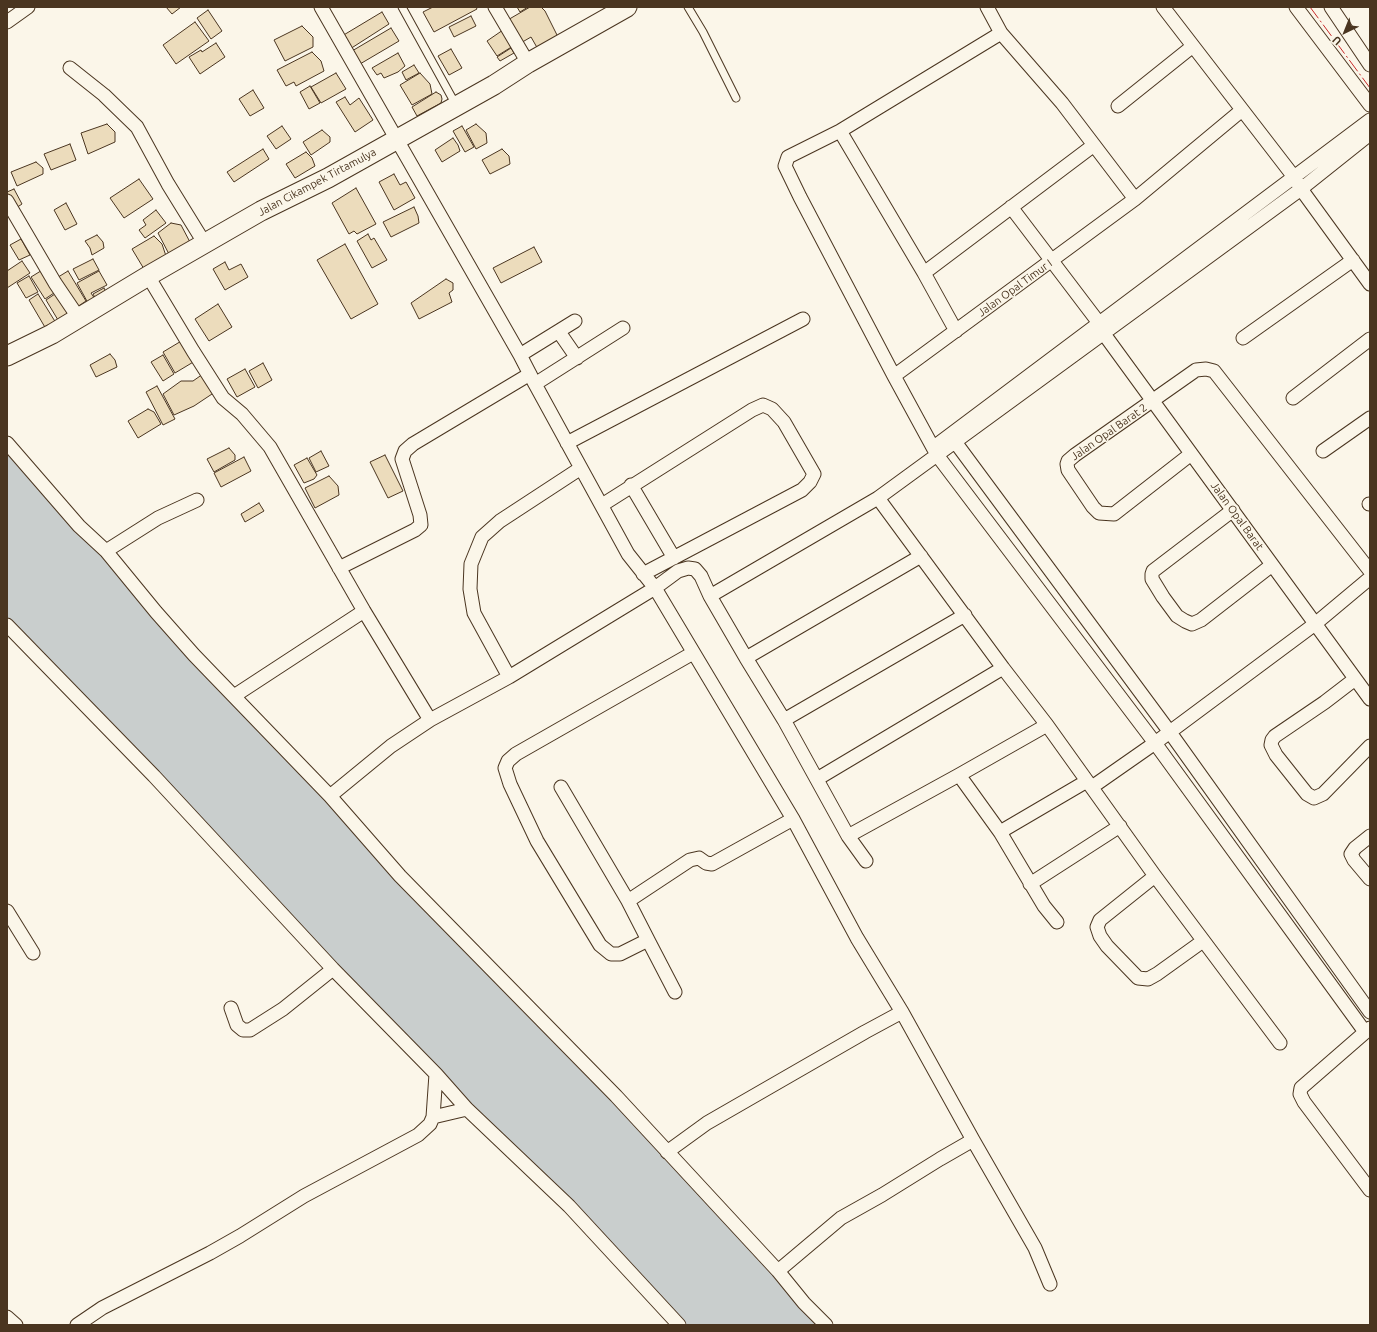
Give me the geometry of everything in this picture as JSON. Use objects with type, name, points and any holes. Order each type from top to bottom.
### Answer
[{"type":"street","points":[[7,22],[28,7]]},
{"type":"street","points":[[321,7],[520,355],[628,554],[655,588],[793,819],[857,938],[902,1012],[1035,1248],[1050,1284]]},
{"type":"street","points":[[494,7],[528,63]]},
{"type":"street","name":"Jalan Cikampek Tirtamulya","points":[[7,356],[52,334],[148,276],[261,211],[328,178],[456,105],[494,86],[528,63],[627,7]]},
{"type":"street","points":[[987,7],[1001,33],[1062,103],[1135,199]]},
{"type":"street","points":[[1163,7],[1294,177],[1301,189],[1370,284]]},
{"type":"street","points":[[1296,7],[1370,105]]},
{"type":"street","points":[[1331,7],[1370,65]]},
{"type":"street","points":[[1001,33],[840,131],[788,157],[785,166],[894,376],[935,451],[1155,743],[1368,1030],[1301,1088],[1300,1094],[1304,1102],[1370,1190]]},
{"type":"street","points":[[1118,106],[1193,46]]},
{"type":"street","points":[[70,68],[104,95],[137,127],[168,184],[205,244]]},
{"type":"street","name":"Jalan Opal Timur I","points":[[894,376],[1135,199],[1242,110]]},
{"type":"street","points":[[1102,328],[1294,177],[1370,120]]},
{"type":"street","points":[[840,131],[924,273],[956,331]]},
{"type":"street","points":[[710,596],[878,498],[935,451],[1102,328],[1301,189],[1370,134]]},
{"type":"street","points":[[924,273],[1094,145]]},
{"type":"street","points":[[7,201],[55,283],[78,318]]},
{"type":"street","name":"Jalan Opal Barat","points":[[1011,207],[1102,328],[1191,454],[1370,699]]},
{"type":"street","points":[[1243,338],[1353,260]]},
{"type":"street","points":[[148,276],[223,398],[242,414],[270,447],[364,611],[430,720]]},
{"type":"street","points":[[567,443],[803,319]]},
{"type":"street","points":[[520,355],[575,321]]},
{"type":"street","points":[[339,568],[415,530],[421,525],[420,515],[402,460],[405,451],[413,444],[532,379],[577,358],[623,328]]},
{"type":"street","points":[[559,332],[577,358]]},
{"type":"street","points":[[1292,398],[1370,339]]},
{"type":"street","name":"Jalan Opal Barat 2","points":[[1191,454],[1114,514],[1099,513],[1093,507],[1068,470],[1066,464],[1075,455],[1196,370],[1206,369],[1214,371],[1370,571]]},
{"type":"street","points":[[602,505],[752,410],[763,405],[772,409],[784,422],[814,474],[810,482],[802,490],[643,574]]},
{"type":"street","points":[[1323,451],[1370,418]]},
{"type":"street","points":[[952,439],[1169,731],[1370,1012]]},
{"type":"street","points":[[7,443],[79,526],[106,551],[160,617],[194,655],[330,796],[400,876],[605,1085],[778,1271],[804,1303],[826,1325]]},
{"type":"street","points":[[509,677],[474,613],[470,589],[471,564],[482,537],[500,521],[581,468]]},
{"type":"street","points":[[632,485],[674,558]]},
{"type":"street","points":[[878,498],[1047,725],[1155,876],[1280,1043]]},
{"type":"street","points":[[106,551],[158,518],[197,500]]},
{"type":"street","points":[[1233,510],[1157,568],[1152,574],[1154,583],[1177,616],[1192,624],[1201,620],[1272,565]]},
{"type":"street","points":[[746,658],[921,556]]},
{"type":"street","points":[[330,796],[390,746],[430,720],[509,677],[655,588],[678,571],[688,568],[695,569],[701,576],[710,596],[784,720],[848,836],[866,861]]},
{"type":"street","points":[[1000,832],[1090,784],[1155,743],[1169,731],[1315,624],[1370,578]]},
{"type":"street","points":[[234,696],[364,611]]},
{"type":"street","points":[[784,720],[965,615]]},
{"type":"street","points":[[9,630],[154,776],[333,969],[436,1074],[467,1109],[569,1206],[679,1325]]},
{"type":"street","points":[[648,940],[620,954],[611,954],[600,945],[537,841],[510,784],[505,768],[508,761],[516,754],[693,653]]},
{"type":"street","points":[[817,779],[1004,668]]},
{"type":"street","points":[[1355,679],[1276,736],[1272,740],[1271,745],[1276,755],[1307,794],[1314,798],[1323,794],[1370,746]]},
{"type":"street","points":[[848,836],[1047,725]]},
{"type":"street","points":[[959,775],[1000,832],[1030,884],[1044,906],[1057,922]]},
{"type":"street","points":[[561,788],[628,902],[675,992]]},
{"type":"street","points":[[628,902],[690,860],[699,858],[706,863],[712,864],[793,819]]},
{"type":"street","points":[[1030,884],[1120,826]]},
{"type":"street","points":[[1370,836],[1355,848],[1351,854],[1354,860],[1370,879]]},
{"type":"street","points":[[1155,876],[1100,920],[1096,927],[1107,946],[1138,978],[1148,979],[1203,941]]},
{"type":"street","points":[[7,911],[33,953]]},
{"type":"street","points":[[231,1008],[237,1025],[243,1030],[250,1030],[283,1009],[333,969]]},
{"type":"street","points":[[668,1152],[707,1123],[858,1035],[902,1012]]},
{"type":"street","points":[[77,1325],[102,1308],[210,1253],[304,1196],[418,1135],[430,1124],[433,1117],[436,1074]]},
{"type":"street","points":[[433,1117],[467,1109]]},
{"type":"street","points":[[778,1271],[841,1218],[882,1195],[940,1158],[973,1140]]},
{"type":"street","points":[[7,1317],[16,1325]]},
{"type":"lane","points":[[402,7],[456,105]]},
{"type":"lane","points":[[688,7],[703,32],[736,98]]},
{"type":"shaded area","points":[[7,443],[156,612],[826,1325],[679,1325],[7,625]]},
{"type":"building","points":[[166,7],[181,7],[172,14]]},
{"type":"building","points":[[433,7],[476,7],[477,9],[434,32],[423,12]]},
{"type":"building","points":[[517,7],[528,7],[520,12]]},
{"type":"building","points":[[530,7],[541,7],[545,11],[559,39],[539,51],[531,37],[519,44],[506,21]]},
{"type":"building","points":[[208,10],[222,31],[211,39],[197,18]]},
{"type":"building","points":[[382,12],[389,24],[350,49],[342,36]]},
{"type":"building","points":[[471,16],[476,26],[454,37],[449,27]]},
{"type":"building","points":[[195,22],[209,41],[176,64],[163,45]]},
{"type":"building","points":[[302,26],[313,37],[313,47],[285,61],[274,40]]},
{"type":"building","points":[[391,28],[399,41],[360,64],[352,51]]},
{"type":"building","points":[[503,30],[513,46],[497,56],[487,41]]},
{"type":"building","points":[[216,43],[225,57],[200,74],[189,57],[201,50],[202,52]]},
{"type":"building","points":[[511,48],[514,53],[500,61],[497,57]]},
{"type":"building","points":[[451,49],[462,68],[449,75],[438,56]]},
{"type":"building","points":[[312,52],[321,61],[324,71],[296,86],[294,82],[286,86],[277,70]]},
{"type":"building","points":[[398,53],[405,66],[398,72],[384,78],[381,73],[377,75],[372,68]]},
{"type":"building","points":[[414,65],[419,73],[406,80],[402,72]]},
{"type":"building","points":[[336,73],[346,89],[321,103],[311,87]]},
{"type":"building","points":[[420,73],[430,84],[432,94],[412,105],[400,85]]},
{"type":"building","points":[[310,86],[320,103],[309,109],[300,92]]},
{"type":"building","points":[[253,90],[264,108],[250,116],[239,99]]},
{"type":"building","points":[[436,92],[441,95],[441,103],[417,116],[412,107]]},
{"type":"building","points":[[345,97],[350,105],[359,98],[373,120],[355,132],[336,102]]},
{"type":"building","points":[[107,124],[115,132],[115,142],[88,154],[81,133]]},
{"type":"building","points":[[476,124],[486,133],[487,143],[476,149],[466,130]]},
{"type":"building","points":[[282,126],[291,139],[276,149],[267,136]]},
{"type":"building","points":[[462,126],[474,147],[465,152],[453,131]]},
{"type":"building","points":[[322,130],[330,137],[330,142],[311,155],[303,142]]},
{"type":"building","points":[[453,138],[460,151],[442,162],[435,150]]},
{"type":"building","points":[[70,144],[76,160],[51,170],[44,154]]},
{"type":"building","points":[[263,149],[269,159],[234,182],[227,172]]},
{"type":"building","points":[[502,149],[509,156],[510,164],[490,174],[482,160]]},
{"type":"building","points":[[306,152],[312,158],[315,166],[295,178],[286,164]]},
{"type":"building","points":[[36,162],[43,168],[43,174],[17,186],[11,172]]},
{"type":"building","points":[[394,174],[400,185],[406,182],[415,198],[394,210],[379,182]]},
{"type":"building","points":[[139,179],[153,199],[124,218],[110,198]]},
{"type":"building","points":[[356,188],[376,224],[357,234],[354,231],[349,234],[332,203]]},
{"type":"building","points":[[14,189],[22,204],[13,210],[7,199],[7,192]]},
{"type":"building","points":[[66,203],[77,224],[65,230],[54,210]]},
{"type":"building","points":[[414,207],[419,223],[391,237],[383,222]]},
{"type":"building","points":[[156,210],[166,223],[145,238],[139,230],[146,225],[143,220]]},
{"type":"building","points":[[171,223],[181,225],[191,244],[170,256],[158,233]]},
{"type":"building","points":[[368,234],[371,240],[374,238],[387,260],[372,268],[357,241]]},
{"type":"building","points":[[97,235],[103,242],[104,248],[92,255],[90,248],[85,241]]},
{"type":"building","points":[[154,236],[162,244],[166,256],[144,269],[132,249]]},
{"type":"building","points":[[21,239],[30,255],[19,260],[10,245]]},
{"type":"building","points":[[345,244],[378,304],[351,319],[317,260]]},
{"type":"building","points":[[534,247],[542,262],[501,283],[493,268]]},
{"type":"building","points":[[93,259],[99,270],[79,280],[73,269]]},
{"type":"building","points":[[22,261],[30,273],[7,288],[7,271]]},
{"type":"building","points":[[225,262],[229,270],[241,264],[248,277],[225,290],[213,269]]},
{"type":"building","points":[[44,269],[57,291],[45,299],[31,277]]},
{"type":"building","points":[[68,271],[86,301],[74,309],[55,279]]},
{"type":"building","points":[[99,271],[107,285],[91,293],[95,299],[88,303],[77,283]]},
{"type":"building","points":[[29,276],[38,292],[26,298],[17,283]]},
{"type":"building","points":[[446,279],[453,283],[453,290],[449,293],[452,302],[419,319],[411,303]]},
{"type":"building","points":[[104,288],[108,296],[97,301],[93,294]]},
{"type":"building","points":[[58,292],[71,312],[58,320],[46,300]]},
{"type":"building","points":[[38,294],[56,323],[46,329],[29,300]]},
{"type":"building","points":[[218,304],[232,327],[209,341],[195,319]]},
{"type":"building","points":[[183,340],[195,361],[175,373],[163,352]]},
{"type":"building","points":[[110,354],[115,360],[117,367],[96,377],[90,365]]},
{"type":"building","points":[[163,355],[174,374],[163,381],[151,362]]},
{"type":"building","points":[[263,363],[272,380],[258,388],[249,371]]},
{"type":"building","points":[[245,369],[255,387],[237,397],[227,379]]},
{"type":"building","points":[[203,374],[215,392],[194,406],[174,415],[163,394],[181,381],[193,381]]},
{"type":"building","points":[[157,386],[175,419],[163,425],[146,392]]},
{"type":"building","points":[[148,409],[154,412],[161,424],[138,438],[128,421]]},
{"type":"building","points":[[229,448],[235,455],[235,460],[214,472],[207,459]]},
{"type":"building","points":[[321,451],[329,466],[316,472],[309,458]]},
{"type":"building","points":[[385,455],[403,491],[388,498],[370,462]]},
{"type":"building","points":[[244,457],[251,471],[221,487],[214,473]]},
{"type":"building","points":[[307,458],[317,475],[314,479],[304,483],[294,465]]},
{"type":"building","points":[[329,476],[338,486],[339,495],[315,508],[305,488]]},
{"type":"building","points":[[259,503],[264,511],[245,522],[241,514]]},
{"type":"power","points":[[1310,7],[1370,88]]}]
